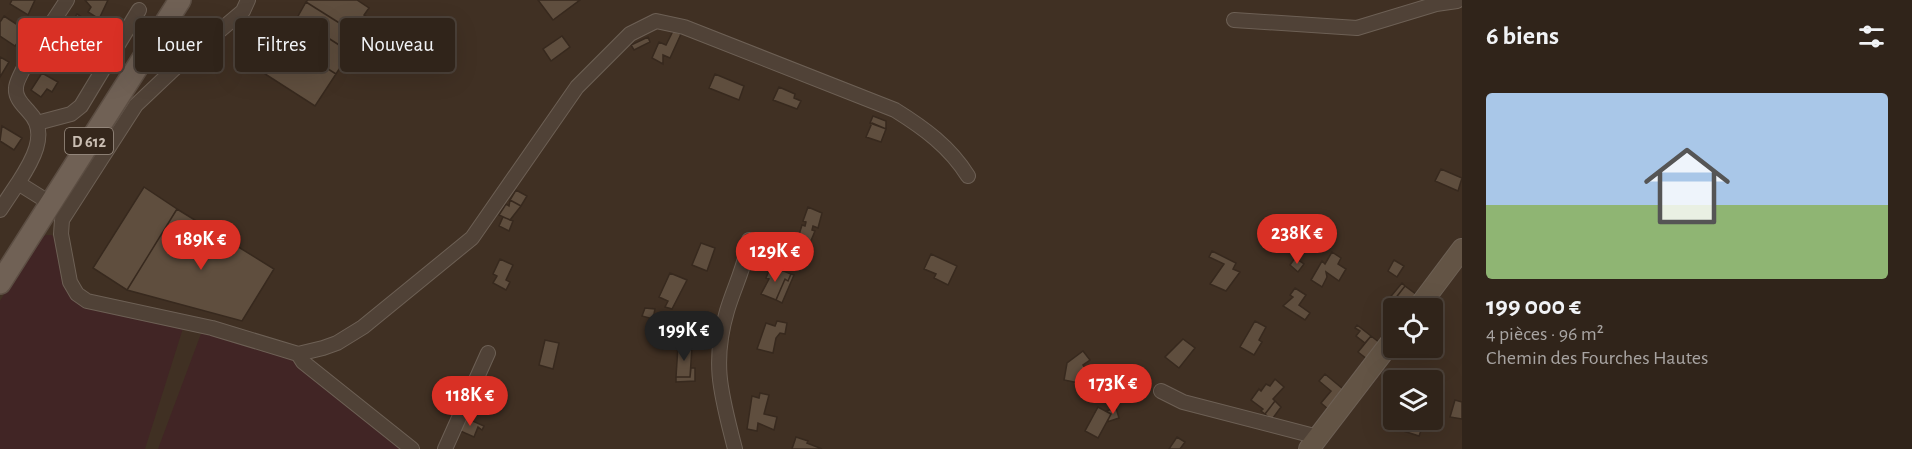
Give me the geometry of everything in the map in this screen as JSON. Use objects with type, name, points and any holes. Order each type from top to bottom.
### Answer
[{"type":"main road","name":"D 612","points":[[0,283],[180,0]]},
{"type":"street","points":[[0,210],[35,151],[38,136],[37,123],[18,99],[16,82],[67,0]]},
{"type":"street","points":[[248,0],[243,11],[163,78],[135,105],[62,220],[61,234],[73,289],[81,298],[94,303],[190,322],[298,354],[323,348],[350,336],[464,246],[484,224],[577,87],[611,50],[648,22],[663,21],[684,27],[895,110],[953,154],[968,176]]},
{"type":"street","points":[[1233,20],[1358,28],[1436,4],[1459,4]]},
{"type":"street","points":[[37,123],[71,114],[81,106],[139,10]]},
{"type":"street","points":[[18,183],[50,203]]},
{"type":"street","points":[[735,449],[720,395],[718,357],[726,314],[745,260],[749,240]]},
{"type":"street","points":[[1425,298],[1462,249]]},
{"type":"street","points":[[1161,390],[1183,402],[1314,443],[1383,352]]},
{"type":"street","points":[[446,449],[488,353]]},
{"type":"street","points":[[298,354],[303,362],[412,449]]},
{"type":"shaded area","points":[[46,235],[52,235],[55,239],[76,299],[184,325],[145,449],[0,449],[0,301],[37,241]]},
{"type":"shaded area","points":[[202,331],[291,358],[404,449],[158,449]]},
{"type":"building","points":[[12,0],[35,0],[28,15],[10,4]]},
{"type":"building","points":[[85,0],[108,0],[99,18],[88,12],[91,7]]},
{"type":"building","points":[[308,0],[357,0],[369,8],[364,15],[368,18],[340,18],[340,23],[306,2]]},
{"type":"building","points":[[538,0],[580,0],[553,20]]},
{"type":"building","points":[[306,2],[340,23],[340,46],[328,38],[328,18],[297,18]]},
{"type":"building","points":[[4,16],[18,25],[18,42],[15,46],[0,36],[0,22]]},
{"type":"building","points":[[673,31],[681,34],[670,58],[663,55],[663,64],[652,58],[659,42],[666,45]]},
{"type":"building","points":[[562,36],[570,47],[551,61],[543,49]]},
{"type":"building","points":[[648,37],[650,42],[634,50],[631,45]]},
{"type":"building","points":[[328,38],[340,46],[340,68],[336,74],[328,69]]},
{"type":"building","points":[[0,57],[9,62],[0,77]]},
{"type":"building","points":[[328,69],[336,74],[315,106],[262,72],[328,72]]},
{"type":"building","points":[[42,73],[58,82],[52,92],[47,89],[41,97],[31,90]]},
{"type":"building","points":[[715,74],[744,86],[739,100],[709,88]]},
{"type":"building","points":[[779,87],[795,94],[794,98],[801,101],[797,109],[773,100]]},
{"type":"building","points":[[873,116],[886,121],[886,129],[870,123]]},
{"type":"building","points":[[872,123],[886,129],[881,142],[866,137]]},
{"type":"building","points":[[2,126],[22,138],[14,150],[0,141]]},
{"type":"building","points":[[1441,169],[1462,178],[1458,191],[1435,181]]},
{"type":"building","points":[[144,187],[177,209],[127,290],[93,268]]},
{"type":"building","points":[[516,190],[527,196],[521,206],[510,200]]},
{"type":"building","points":[[510,200],[521,206],[510,220],[499,215],[506,204],[509,206]]},
{"type":"building","points":[[808,207],[822,213],[818,228],[813,226],[812,230],[815,231],[810,243],[798,238],[802,225],[805,226],[806,222],[803,221]]},
{"type":"building","points":[[177,209],[274,269],[242,321],[127,290]]},
{"type":"building","points":[[503,217],[513,221],[509,231],[499,226]]},
{"type":"building","points":[[701,243],[715,248],[707,271],[692,265]]},
{"type":"building","points":[[1212,251],[1236,263],[1233,269],[1240,272],[1226,291],[1210,284],[1224,264],[1209,257]]},
{"type":"building","points":[[1332,252],[1341,258],[1338,264],[1346,269],[1339,281],[1326,272],[1327,277],[1322,287],[1311,280],[1322,261],[1325,264]]},
{"type":"building","points":[[931,254],[957,266],[948,285],[934,278],[936,274],[924,269]]},
{"type":"building","points":[[1295,258],[1304,264],[1298,272],[1290,265]]},
{"type":"building","points":[[500,259],[513,265],[506,280],[510,282],[506,290],[493,283],[497,276],[493,274]]},
{"type":"building","points":[[1394,260],[1404,266],[1397,277],[1388,271]]},
{"type":"building","points":[[771,266],[791,274],[788,281],[785,279],[776,300],[761,294],[769,279],[766,278]]},
{"type":"building","points":[[670,273],[687,280],[672,309],[665,307],[668,301],[659,297]]},
{"type":"building","points":[[791,274],[794,275],[782,303],[776,300],[785,279],[788,281]]},
{"type":"building","points":[[1402,283],[1405,286],[1396,298],[1390,298]]},
{"type":"building","points":[[1405,286],[1417,295],[1415,298],[1396,298]]},
{"type":"building","points":[[1295,288],[1306,295],[1299,305],[1310,313],[1305,320],[1283,306],[1293,297],[1290,295]]},
{"type":"building","points":[[645,308],[655,309],[653,319],[642,316]]},
{"type":"building","points":[[777,321],[787,323],[785,334],[780,333],[776,338],[773,353],[757,349],[766,323],[775,326]]},
{"type":"building","points":[[1255,321],[1266,327],[1259,340],[1262,342],[1254,355],[1240,347]]},
{"type":"building","points":[[1357,325],[1371,336],[1365,343],[1356,336],[1360,331],[1355,328]]},
{"type":"building","points":[[1371,336],[1380,343],[1367,359],[1358,352]]},
{"type":"building","points":[[1183,339],[1195,348],[1179,368],[1165,357]]},
{"type":"building","points":[[545,340],[559,343],[553,369],[539,365]]},
{"type":"building","points":[[678,346],[692,347],[690,377],[676,377]]},
{"type":"building","points":[[1083,351],[1090,360],[1083,365],[1085,368],[1081,372],[1079,383],[1064,380],[1067,363]]},
{"type":"building","points":[[691,368],[695,368],[695,381],[676,382],[676,377],[690,377]]},
{"type":"building","points":[[1325,374],[1343,389],[1328,409],[1321,403],[1331,391],[1319,381]]},
{"type":"building","points":[[1275,379],[1284,387],[1273,399],[1275,401],[1265,414],[1261,411],[1263,409],[1251,400],[1259,389],[1261,391],[1266,384],[1270,386]]},
{"type":"building","points":[[479,388],[493,393],[487,408],[474,403]]},
{"type":"building","points":[[760,393],[769,395],[764,414],[777,417],[774,430],[758,423],[757,431],[747,429],[752,396],[759,398]]},
{"type":"building","points":[[1455,400],[1462,402],[1462,419],[1450,417]]},
{"type":"building","points":[[1275,401],[1281,407],[1273,418],[1269,418],[1265,414]]},
{"type":"building","points":[[1098,407],[1111,414],[1098,438],[1085,431]]},
{"type":"building","points":[[1116,408],[1119,418],[1107,422],[1111,414],[1106,411]]},
{"type":"building","points":[[466,418],[484,426],[482,430],[478,427],[474,437],[458,430]]},
{"type":"building","points":[[1400,430],[1421,430],[1419,436]]},
{"type":"building","points":[[796,437],[808,441],[807,443],[822,449],[792,449]]},
{"type":"building","points":[[1177,437],[1185,442],[1180,449],[1169,449]]}]
